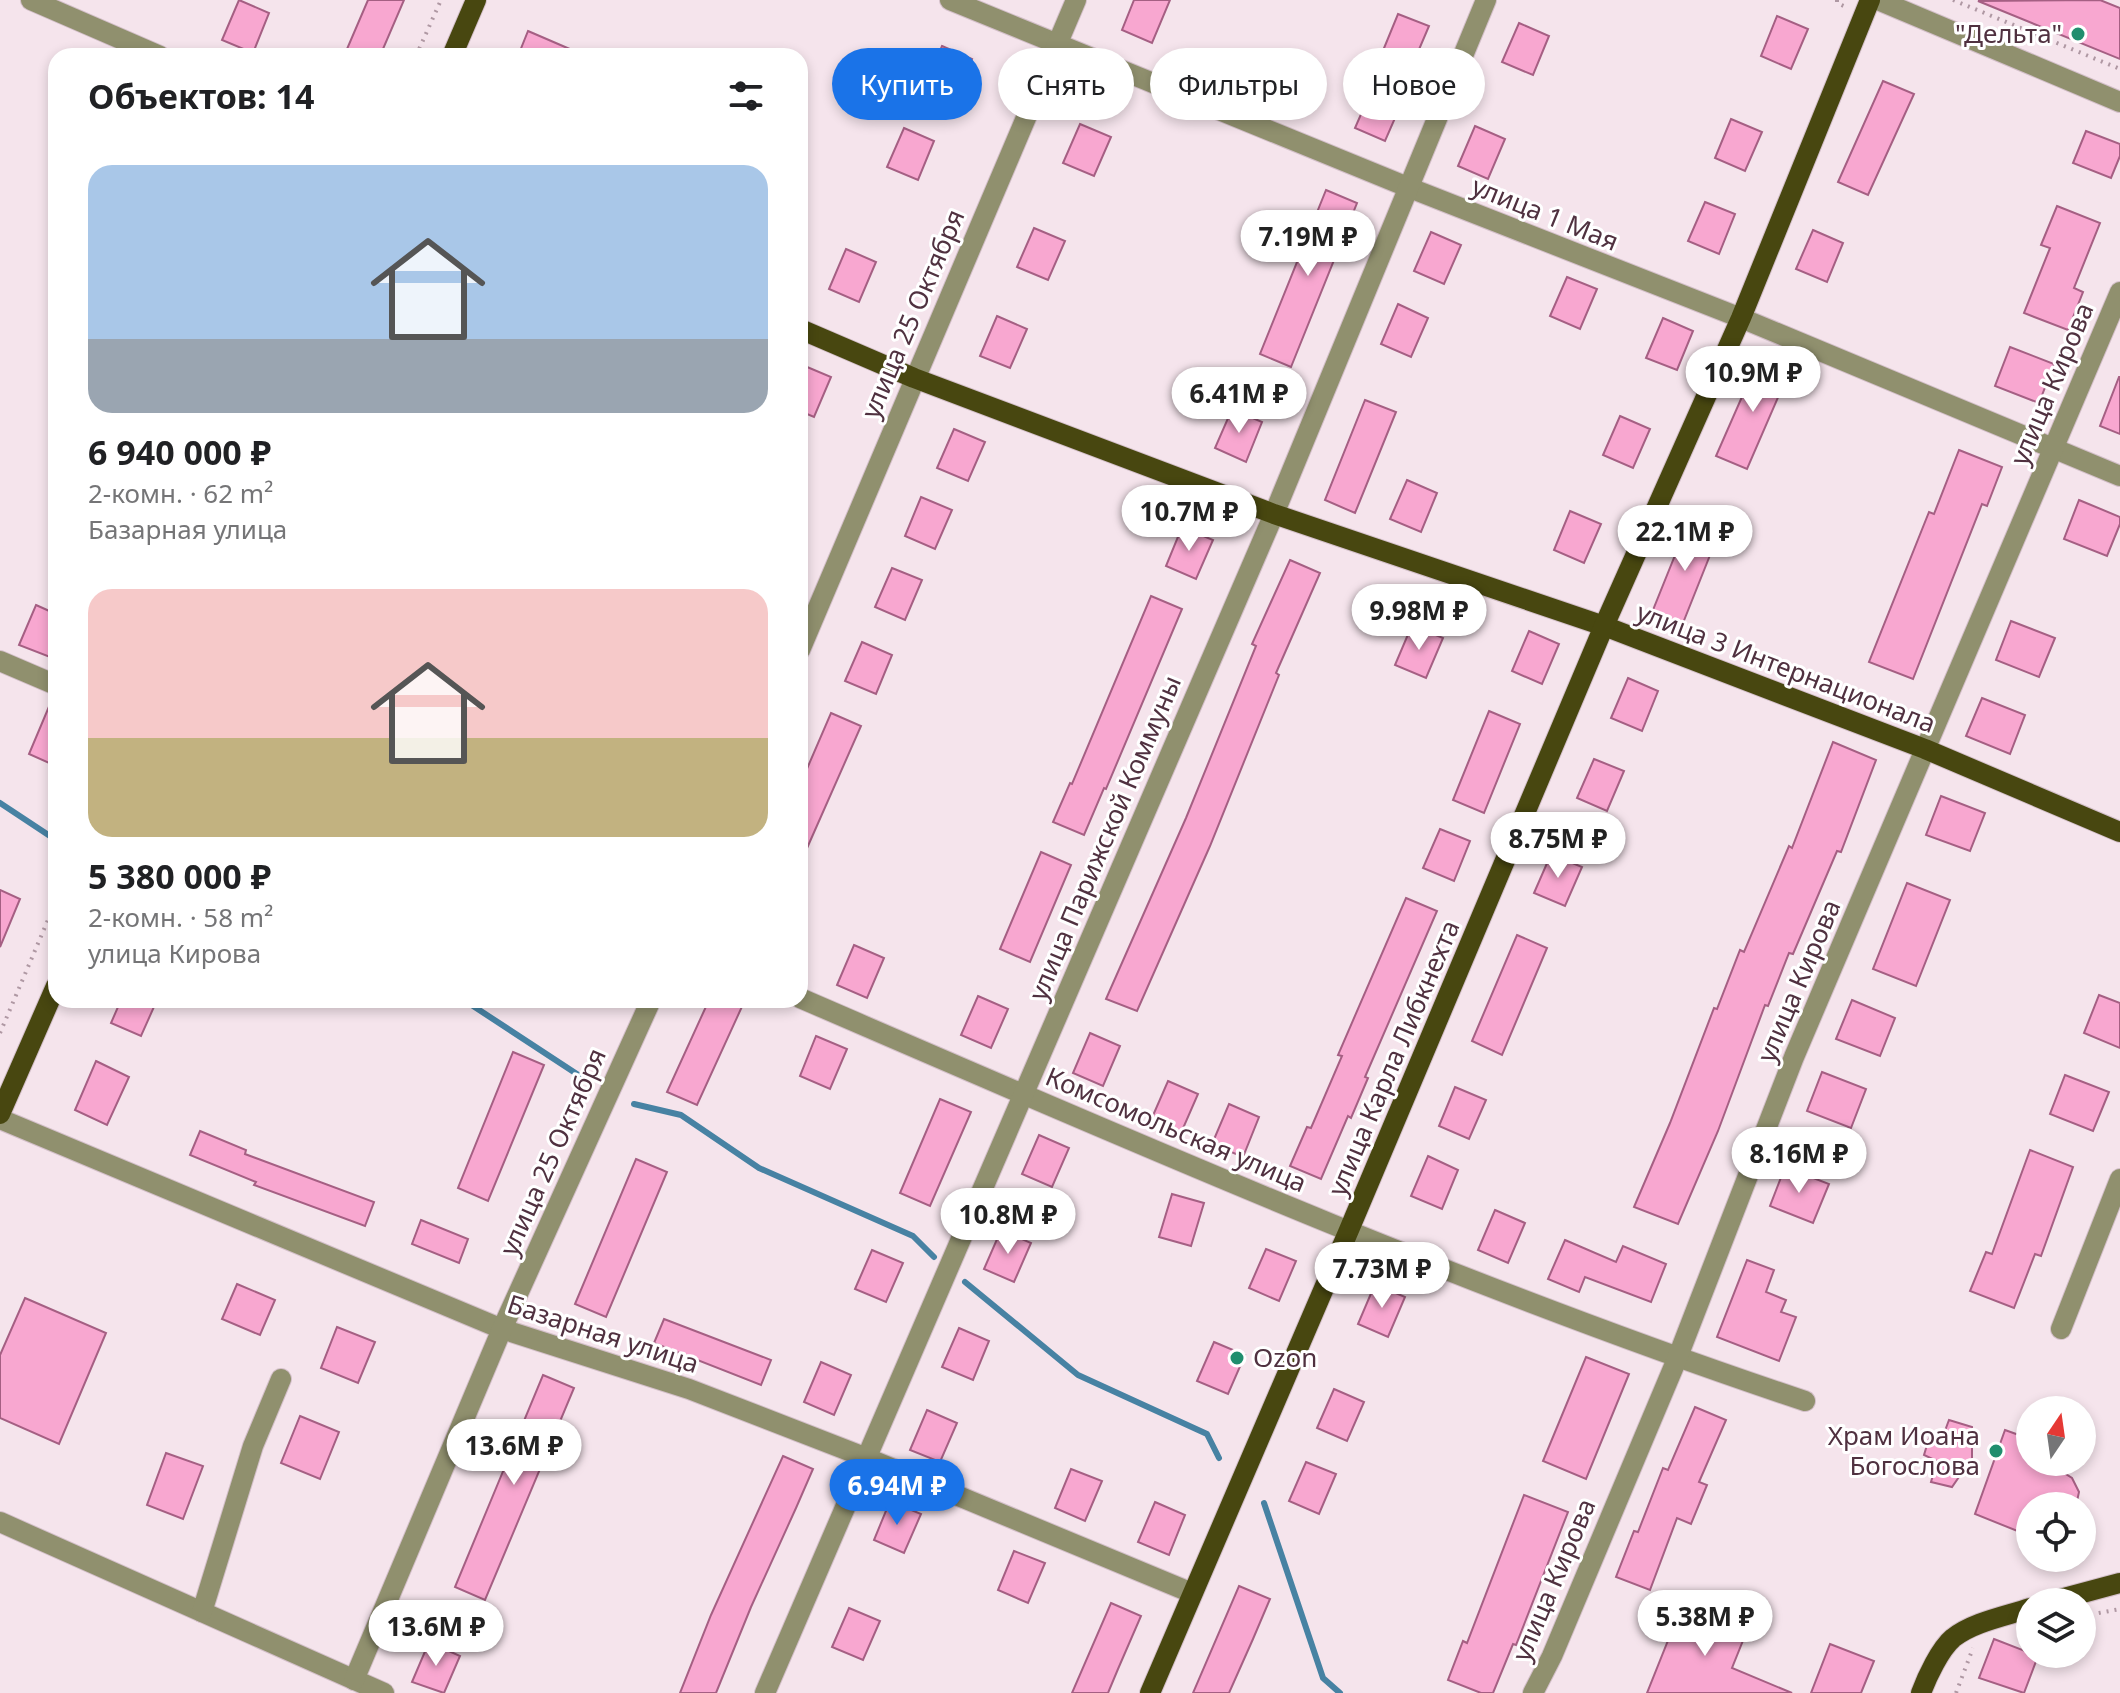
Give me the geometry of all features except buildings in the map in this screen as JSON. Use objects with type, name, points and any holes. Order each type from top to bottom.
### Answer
[{"type":"main road","points":[[455,48],[476,0]]},
{"type":"main road","name":"улица Карла Либкнехта","points":[[1150,1693],[1604,626],[1741,318],[1870,0]]},
{"type":"main road","name":"улица 3 Интернационала","points":[[808,332],[914,378],[1274,514],[1604,626],[1925,749],[2120,832]]},
{"type":"main road","points":[[0,1116],[48,1005]]},
{"type":"main road","points":[[2096,1589],[2120,1583]]},
{"type":"main road","points":[[1921,1693],[1929,1673],[1951,1639],[2016,1613]]},
{"type":"street","points":[[31,0],[142,48]]},
{"type":"street","name":"улица 1 Мая","points":[[950,0],[1410,188],[1741,318],[2120,476]]},
{"type":"street","name":"улица 25 Октября","points":[[808,631],[1076,0]]},
{"type":"street","name":"улица Парижской Коммуны","points":[[765,1693],[1274,514],[1486,0]]},
{"type":"street","points":[[1878,0],[2120,102]]},
{"type":"street","name":"улица Кирова","points":[[1533,1693],[1552,1656],[1677,1359],[1794,1057],[2120,292]]},
{"type":"street","points":[[0,661],[48,682]]},
{"type":"street","name":"Комсомольская улица","points":[[808,1001],[1349,1230],[1677,1359],[1805,1401]]},
{"type":"street","name":"улица 25 Октября","points":[[354,1680],[502,1329],[647,1008]]},
{"type":"street","name":"Базарная улица","points":[[0,1116],[502,1329],[689,1389],[867,1458],[1192,1593]]},
{"type":"street","points":[[2061,1329],[2120,1179]]},
{"type":"street","points":[[202,1612],[253,1446],[281,1379]]},
{"type":"street","points":[[0,1522],[384,1693]]},
{"type":"path","points":[[420,48],[441,0]]},
{"type":"path","points":[[1953,0],[2120,69]]},
{"type":"path","points":[[0,1033],[48,920]]},
{"type":"path","points":[[2096,1613],[2120,1609]]},
{"type":"path","points":[[1956,1693],[1979,1635]]},
{"type":"waterway","points":[[0,803],[48,835]]},
{"type":"waterway","points":[[476,1008],[586,1080]]},
{"type":"waterway","points":[[634,1104],[681,1115],[759,1168],[913,1236],[934,1257]]},
{"type":"waterway","points":[[965,1282],[1078,1375],[1207,1434],[1219,1458]]},
{"type":"waterway","points":[[1264,1503],[1323,1678],[1340,1693]]},
{"type":"place","name":"\"Дельта\"","points":[[2078,34]]},
{"type":"place","name":"Ozon","points":[[1237,1358]]},
{"type":"place","name":"Храм Иоана Богослова","points":[[1996,1451]]}]
